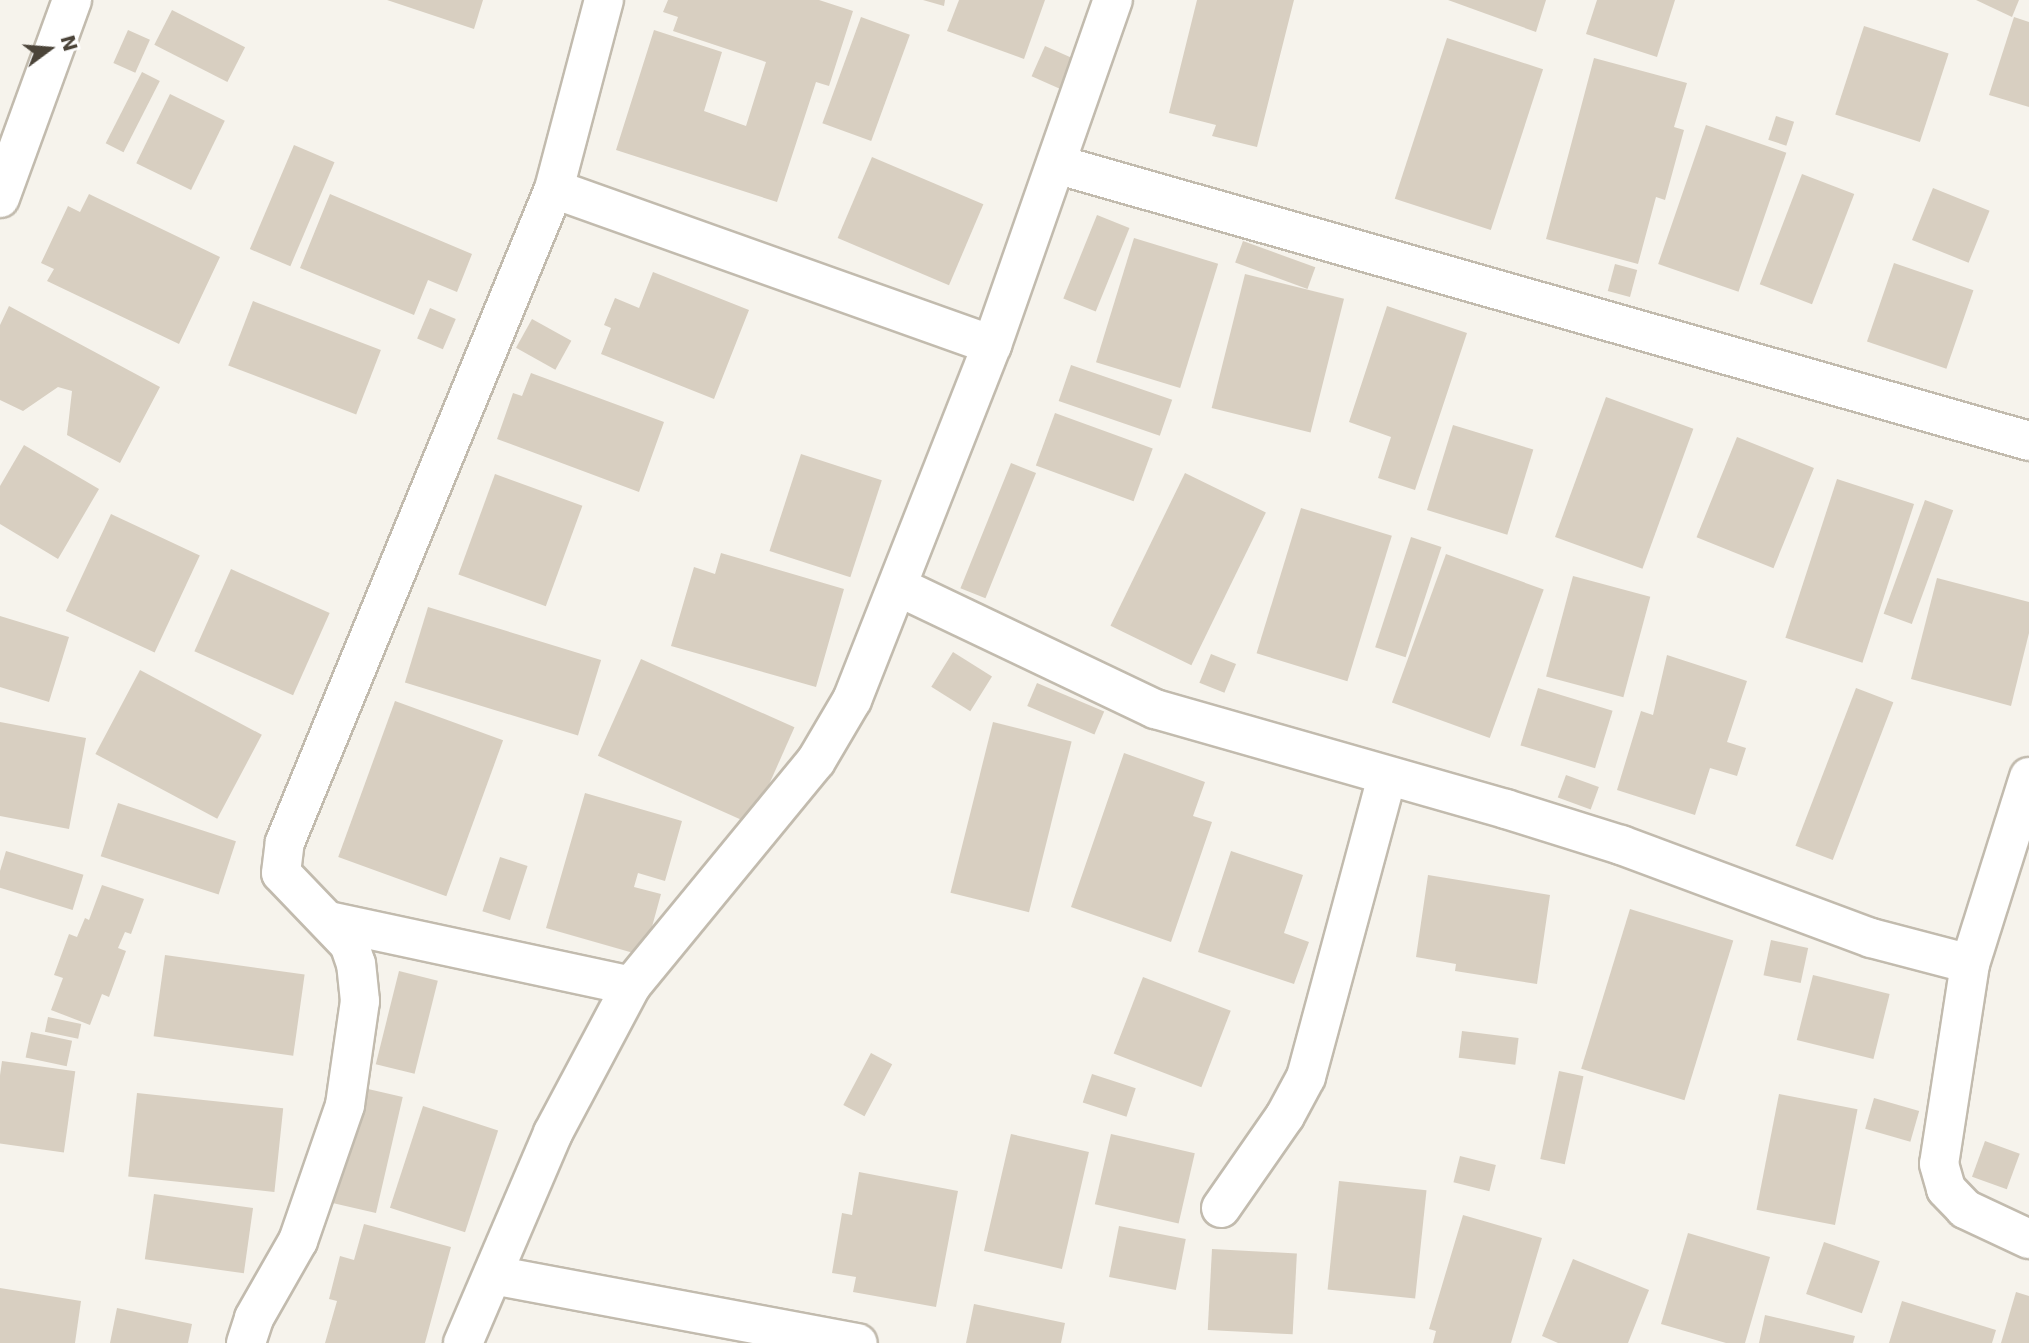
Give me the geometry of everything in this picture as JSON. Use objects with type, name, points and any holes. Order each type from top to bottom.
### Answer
[{"type":"street","points":[[0,198],[72,0]]},
{"type":"street","points":[[246,1343],[254,1318],[298,1241],[345,1105],[360,1001],[349,944],[330,921],[281,873],[285,842],[554,189],[604,0]]},
{"type":"street","points":[[463,1343],[554,1133],[631,986],[816,761],[852,700],[899,587],[992,345],[1059,165],[1113,0]]},
{"type":"street","points":[[1059,165],[2029,441]]},
{"type":"street","points":[[554,189],[992,345]]},
{"type":"street","points":[[899,587],[1155,709],[1621,845],[1871,938],[1970,964]]},
{"type":"street","points":[[1221,1208],[1285,1116],[1306,1077],[1387,777]]},
{"type":"street","points":[[2029,777],[1970,964],[1939,1164],[1946,1189],[1965,1209],[2029,1239]]},
{"type":"street","points":[[330,921],[631,986]]},
{"type":"street","points":[[493,1275],[858,1343]]},
{"type":"building","points":[[387,0],[483,0],[474,29]]},
{"type":"building","points":[[668,0],[819,0],[853,11],[829,86],[816,82],[777,202],[616,150],[654,30],[722,52],[704,111],[746,126],[766,62],[673,31],[678,17],[663,12]]},
{"type":"building","points":[[923,0],[945,0],[944,6]]},
{"type":"building","points":[[959,0],[1045,0],[1024,59],[947,31]]},
{"type":"building","points":[[1197,0],[1294,0],[1257,147],[1212,136],[1216,125],[1169,113]]},
{"type":"building","points":[[1448,0],[1546,0],[1536,32]]},
{"type":"building","points":[[1597,0],[1675,0],[1657,57],[1586,34]]},
{"type":"building","points":[[1976,0],[2019,0],[2012,17]]},
{"type":"building","points":[[172,10],[245,47],[227,82],[154,45]]},
{"type":"building","points":[[861,17],[910,35],[871,141],[822,123]]},
{"type":"building","points":[[2014,17],[2029,22],[2029,107],[1989,95]]},
{"type":"building","points":[[1864,26],[1949,54],[1920,142],[1835,114]]},
{"type":"building","points":[[128,30],[150,40],[135,73],[113,63]]},
{"type":"building","points":[[1447,38],[1543,69],[1491,230],[1395,199]]},
{"type":"building","points":[[1045,46],[1076,60],[1063,90],[1032,76]]},
{"type":"building","points":[[1594,58],[1687,83],[1674,127],[1684,130],[1665,200],[1656,197],[1638,264],[1546,239]]},
{"type":"building","points":[[142,72],[160,81],[124,152],[106,143]]},
{"type":"building","points":[[170,94],[225,121],[191,190],[136,163]]},
{"type":"building","points":[[1776,116],[1794,122],[1786,146],[1768,140]]},
{"type":"building","points":[[1706,125],[1786,153],[1739,292],[1658,264]]},
{"type":"building","points":[[294,145],[335,162],[290,266],[250,249]]},
{"type":"building","points":[[872,157],[983,204],[949,285],[838,238]]},
{"type":"building","points":[[1802,174],[1854,194],[1812,304],[1760,284]]},
{"type":"building","points":[[1933,188],[1990,211],[1969,263],[1912,240]]},
{"type":"building","points":[[89,194],[220,257],[179,344],[47,281],[54,269],[41,263],[68,206],[80,212]]},
{"type":"building","points":[[330,194],[472,254],[457,292],[428,280],[414,315],[300,268]]},
{"type":"building","points":[[1097,215],[1129,228],[1096,312],[1063,298]]},
{"type":"building","points":[[1134,238],[1218,264],[1180,388],[1096,362]]},
{"type":"building","points":[[1243,241],[1315,267],[1307,289],[1235,263]]},
{"type":"building","points":[[1894,263],[1973,290],[1946,369],[1867,341]]},
{"type":"building","points":[[1615,264],[1637,270],[1630,297],[1608,291]]},
{"type":"building","points":[[653,272],[749,310],[714,399],[601,354],[611,328],[604,325],[615,298],[639,308]]},
{"type":"building","points":[[1245,274],[1344,299],[1311,433],[1212,408]]},
{"type":"building","points":[[253,301],[381,350],[356,415],[228,365]]},
{"type":"building","points":[[9,306],[160,387],[120,463],[67,435],[72,391],[58,387],[23,411],[0,400],[0,325]]},
{"type":"building","points":[[1387,306],[1467,333],[1415,490],[1378,478],[1391,437],[1349,422]]},
{"type":"building","points":[[430,308],[456,319],[443,349],[417,338]]},
{"type":"building","points":[[532,319],[571,341],[555,370],[516,348]]},
{"type":"building","points":[[1071,365],[1172,400],[1160,436],[1059,401]]},
{"type":"building","points":[[531,373],[664,422],[639,492],[497,439],[513,393],[522,396]]},
{"type":"building","points":[[1606,397],[1693,429],[1642,569],[1555,537]]},
{"type":"building","points":[[1055,413],[1153,449],[1134,501],[1036,466]]},
{"type":"building","points":[[1453,425],[1533,450],[1507,535],[1427,510]]},
{"type":"building","points":[[1737,437],[1814,468],[1773,568],[1697,537]]},
{"type":"building","points":[[24,445],[99,489],[58,559],[0,524],[0,486]]},
{"type":"building","points":[[801,454],[882,480],[850,577],[769,551]]},
{"type":"building","points":[[1011,463],[1036,473],[985,598],[960,588]]},
{"type":"building","points":[[1185,473],[1266,512],[1191,665],[1110,626]]},
{"type":"building","points":[[495,474],[582,506],[546,606],[458,575]]},
{"type":"building","points":[[1837,479],[1914,504],[1862,663],[1785,638]]},
{"type":"building","points":[[1925,500],[1953,510],[1912,624],[1884,614]]},
{"type":"building","points":[[1301,508],[1392,536],[1347,681],[1257,653]]},
{"type":"building","points":[[111,514],[200,555],[155,652],[66,611]]},
{"type":"building","points":[[1411,537],[1441,547],[1406,657],[1375,647]]},
{"type":"building","points":[[721,553],[844,589],[816,687],[671,646],[694,567],[715,574]]},
{"type":"building","points":[[1446,554],[1544,590],[1490,738],[1392,702]]},
{"type":"building","points":[[231,569],[330,613],[293,695],[194,651]]},
{"type":"building","points":[[1573,576],[1650,597],[1623,697],[1546,676]]},
{"type":"building","points":[[1937,578],[2029,602],[2029,633],[2011,706],[1911,679]]},
{"type":"building","points":[[428,607],[601,660],[578,735],[405,683]]},
{"type":"building","points":[[0,616],[69,637],[49,702],[0,687]]},
{"type":"building","points":[[953,652],[992,676],[970,711],[931,687]]},
{"type":"building","points":[[1211,654],[1236,664],[1224,693],[1199,683]]},
{"type":"building","points":[[1667,655],[1747,681],[1727,742],[1746,748],[1737,776],[1710,768],[1695,815],[1617,790],[1641,711],[1653,715]]},
{"type":"building","points":[[641,659],[794,727],[751,824],[598,756]]},
{"type":"building","points":[[140,670],[262,735],[217,819],[95,754]]},
{"type":"building","points":[[1037,683],[1104,712],[1094,735],[1027,706]]},
{"type":"building","points":[[1538,688],[1613,711],[1595,768],[1520,745]]},
{"type":"building","points":[[1856,688],[1893,702],[1833,860],[1795,846]]},
{"type":"building","points":[[395,701],[503,740],[446,896],[338,857]]},
{"type":"building","points":[[0,722],[86,738],[69,829],[0,816]]},
{"type":"building","points":[[993,722],[1072,742],[1029,912],[950,893]]},
{"type":"building","points":[[1124,753],[1205,782],[1193,816],[1212,822],[1171,942],[1071,907]]},
{"type":"building","points":[[1566,775],[1599,787],[1591,810],[1558,798]]},
{"type":"building","points":[[585,793],[682,821],[665,881],[638,873],[634,887],[661,894],[644,956],[546,928]]},
{"type":"building","points":[[118,803],[236,841],[219,895],[101,856]]},
{"type":"building","points":[[6,851],[83,875],[73,910],[0,888],[0,871]]},
{"type":"building","points":[[1231,851],[1303,875],[1284,933],[1309,942],[1294,984],[1198,952]]},
{"type":"building","points":[[500,857],[528,866],[510,920],[482,911]]},
{"type":"building","points":[[1428,875],[1550,895],[1537,984],[1455,971],[1456,964],[1416,957]]},
{"type":"building","points":[[102,885],[144,899],[131,934],[125,932],[118,948],[126,951],[109,997],[102,994],[90,1025],[51,1010],[63,978],[54,975],[69,934],[77,937],[85,918],[89,920]]},
{"type":"building","points":[[1630,909],[1733,941],[1684,1100],[1581,1069]]},
{"type":"building","points":[[1771,940],[1808,948],[1801,983],[1764,975]]},
{"type":"building","points":[[165,955],[305,975],[293,1056],[154,1036]]},
{"type":"building","points":[[399,971],[438,981],[415,1074],[376,1064]]},
{"type":"building","points":[[1813,975],[1890,994],[1873,1059],[1797,1040]]},
{"type":"building","points":[[1143,977],[1231,1011],[1201,1087],[1114,1054]]},
{"type":"building","points":[[48,1017],[81,1024],[78,1039],[45,1032]]},
{"type":"building","points":[[1462,1031],[1519,1038],[1515,1065],[1459,1058]]},
{"type":"building","points":[[31,1032],[72,1041],[67,1066],[26,1057]]},
{"type":"building","points":[[871,1053],[892,1064],[864,1116],[843,1105]]},
{"type":"building","points":[[2,1061],[75,1071],[64,1153],[0,1144]]},
{"type":"building","points":[[1559,1071],[1583,1076],[1565,1164],[1540,1159]]},
{"type":"building","points":[[1092,1074],[1136,1088],[1126,1117],[1083,1103]]},
{"type":"building","points":[[355,1086],[403,1097],[376,1213],[328,1202]]},
{"type":"building","points":[[137,1093],[283,1108],[274,1192],[128,1177]]},
{"type":"building","points":[[1779,1094],[1858,1109],[1835,1225],[1756,1210]]},
{"type":"building","points":[[1874,1098],[1919,1111],[1910,1142],[1865,1129]]},
{"type":"building","points":[[423,1106],[498,1130],[465,1232],[390,1208]]},
{"type":"building","points":[[1011,1134],[1089,1152],[1062,1269],[984,1251]]},
{"type":"building","points":[[1111,1134],[1195,1153],[1179,1224],[1095,1204]]},
{"type":"building","points":[[1985,1141],[2020,1154],[2007,1189],[1972,1177]]},
{"type":"building","points":[[1460,1156],[1496,1165],[1489,1191],[1453,1182]]},
{"type":"building","points":[[859,1172],[958,1191],[936,1307],[853,1292],[856,1277],[832,1273],[842,1213],[852,1215]]},
{"type":"building","points":[[1339,1181],[1427,1190],[1415,1299],[1328,1289]]},
{"type":"building","points":[[154,1194],[253,1208],[244,1273],[145,1259]]},
{"type":"building","points":[[1463,1215],[1542,1238],[1511,1343],[1433,1343],[1436,1331],[1429,1329]]},
{"type":"building","points":[[364,1224],[451,1247],[425,1343],[325,1343],[337,1301],[329,1299],[340,1256],[354,1260]]},
{"type":"building","points":[[1119,1226],[1186,1239],[1176,1290],[1109,1277]]},
{"type":"building","points":[[1688,1233],[1770,1257],[1745,1343],[1726,1343],[1661,1324]]},
{"type":"building","points":[[1824,1242],[1880,1261],[1862,1313],[1806,1294]]},
{"type":"building","points":[[1212,1249],[1297,1253],[1293,1334],[1208,1330]]},
{"type":"building","points":[[1573,1259],[1649,1290],[1628,1343],[1558,1343],[1542,1336]]},
{"type":"building","points":[[0,1288],[81,1301],[75,1343],[0,1343]]},
{"type":"building","points":[[2016,1292],[2029,1296],[2029,1343],[2001,1343]]},
{"type":"building","points":[[1902,1301],[1996,1330],[1992,1343],[1889,1343]]},
{"type":"building","points":[[974,1304],[1065,1323],[1061,1343],[966,1343]]},
{"type":"building","points":[[117,1308],[192,1324],[188,1343],[110,1343]]},
{"type":"building","points":[[1765,1315],[1855,1336],[1853,1343],[1759,1343]]}]
